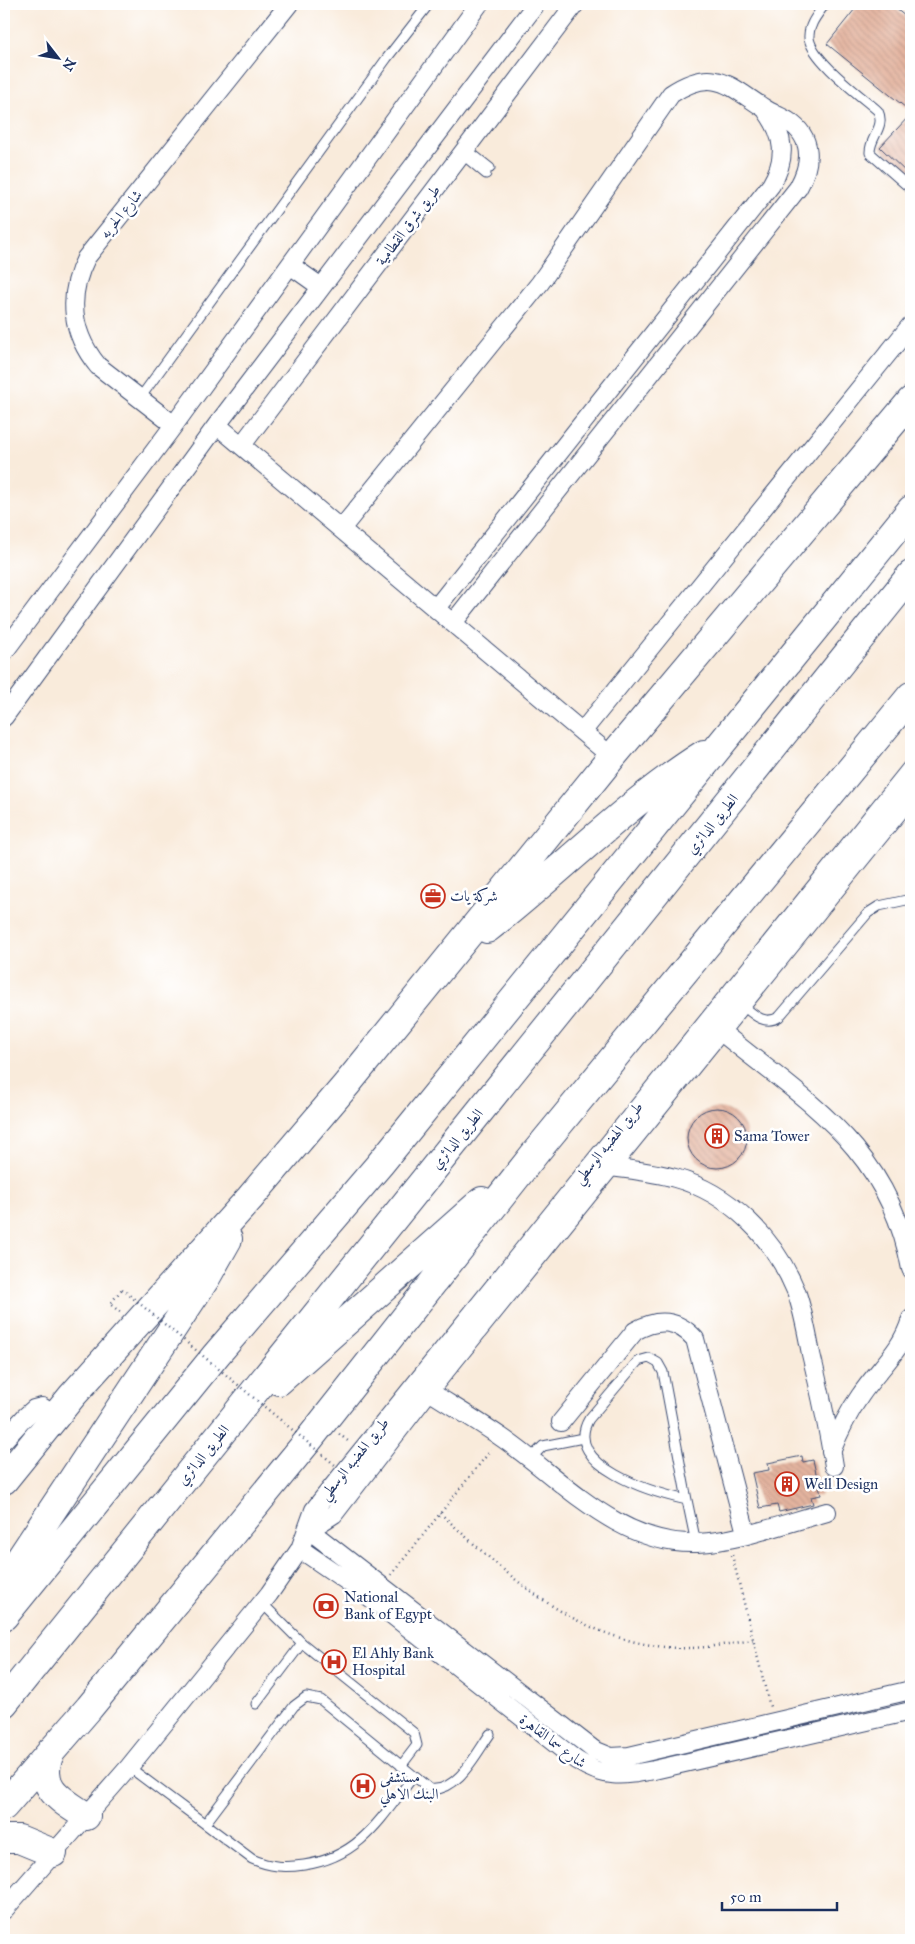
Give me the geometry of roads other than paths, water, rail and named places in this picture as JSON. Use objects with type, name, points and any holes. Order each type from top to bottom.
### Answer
[{"type":"highway","points":[[4,1480],[56,1416],[250,1198],[347,1084],[612,757],[911,401]]},
{"type":"highway","points":[[4,1616],[216,1355],[380,1164],[911,510]]},
{"type":"highway","name":"الطريق الدائري","points":[[4,1703],[911,575]]},
{"type":"highway","points":[[4,1806],[312,1435],[536,1152],[911,696]]},
{"type":"highway","points":[[446,962],[517,905],[643,798],[681,768],[727,739]]},
{"type":"highway","points":[[220,1434],[536,1152]]},
{"type":"highway","points":[[4,1583],[94,1444],[206,1278],[250,1198]]},
{"type":"highway","points":[[94,1444],[115,1400],[196,1257]]},
{"type":"highway","points":[[52,1750],[46,1769],[50,1787],[62,1801],[86,1816]]},
{"type":"highway","points":[[4,1839],[26,1841],[53,1853]]},
{"type":"street","name":"شارع الحريه","points":[[174,425],[98,366],[83,345],[75,322],[73,309],[76,283],[86,258],[289,4]]},
{"type":"street","points":[[4,652],[174,425],[479,4]]},
{"type":"street","points":[[4,717],[217,424],[536,4]]},
{"type":"street","name":"طريق شرق القطامية","points":[[242,446],[575,4]]},
{"type":"street","points":[[341,529],[540,283],[671,94],[692,83],[719,81],[736,88],[765,109],[790,122],[801,132],[807,142],[808,152],[802,181],[775,218],[453,623]]},
{"type":"street","points":[[436,608],[758,204],[776,176],[782,154],[780,131],[765,109]]},
{"type":"street","points":[[758,204],[775,218]]},
{"type":"street","points":[[290,265],[321,287]]},
{"type":"street","points":[[582,732],[911,325]]},
{"type":"street","points":[[629,366],[646,381]]},
{"type":"street","points":[[217,424],[612,757]]},
{"type":"street","points":[[517,506],[534,520]]},
{"type":"street","name":"طريق الهضبه الوسطي","points":[[4,1910],[129,1767],[262,1603],[300,1549],[309,1530],[314,1510],[321,1501],[422,1387],[611,1167],[663,1088],[720,1031],[742,1005],[906,798],[911,769]]},
{"type":"street","name":"طريق الهضبه الوسطي","points":[[422,1387],[663,1088],[906,798]]},
{"type":"street","points":[[720,1031],[823,1115],[856,1147],[870,1165],[892,1204],[907,1247],[911,1269],[911,1286]]},
{"type":"street","points":[[611,1167],[676,1178],[708,1191],[736,1210],[762,1233],[782,1261],[796,1292],[833,1459],[848,1413],[872,1379],[898,1349],[907,1333],[911,1319]]},
{"type":"street","points":[[561,1422],[635,1331],[647,1324],[660,1321],[686,1328],[695,1339],[746,1533]]},
{"type":"street","points":[[422,1387],[502,1437],[592,1505],[621,1524],[653,1538],[696,1543],[728,1539],[826,1512]]},
{"type":"street","points":[[4,1440],[34,1409],[42,1407],[56,1416]]},
{"type":"street","name":"شارع سما القاهرة","points":[[309,1530],[576,1760],[595,1772],[606,1775],[628,1775],[911,1711]]},
{"type":"street","name":"شارع سما القاهرة","points":[[300,1549],[373,1585],[587,1745],[594,1750],[611,1756],[629,1756],[911,1690]]},
{"type":"street","points":[[576,1760],[587,1745]]},
{"type":"lane","points":[[140,398],[386,58],[429,4]]},
{"type":"lane","points":[[825,4],[812,22],[809,39],[818,57],[878,111],[881,117],[880,124],[870,153],[911,189]]},
{"type":"lane","points":[[464,152],[488,171]]},
{"type":"lane","points":[[742,1005],[761,1019],[771,1021],[779,1017],[868,912],[879,906],[911,899]]},
{"type":"lane","points":[[687,1500],[641,1487],[620,1476],[592,1457],[586,1448],[583,1438],[584,1428],[589,1419],[638,1361],[649,1358],[662,1367],[696,1543]]},
{"type":"lane","points":[[530,1459],[543,1446],[583,1438]]},
{"type":"lane","points":[[262,1603],[302,1643],[414,1733],[418,1741],[416,1749],[400,1766]]},
{"type":"lane","points":[[256,1704],[302,1643]]},
{"type":"lane","points":[[205,1824],[294,1706],[306,1697],[321,1700],[430,1789],[449,1787],[490,1734]]},
{"type":"lane","points":[[129,1767],[252,1859],[262,1864],[284,1868],[324,1862],[342,1854],[365,1838],[413,1776]]},
{"type":"place","name":"شركة يات","points":[[433,896]]},
{"type":"place","name":"Sama Tower","points":[[717,1136]]},
{"type":"place","name":"Well Design","points":[[787,1484]]},
{"type":"place","name":"National Bank of Egypt","points":[[326,1606]]},
{"type":"place","name":"El Ahly Bank Hospital","points":[[334,1662]]},
{"type":"place","name":"مستشفى البنك الاهلي","points":[[363,1786]]}]
